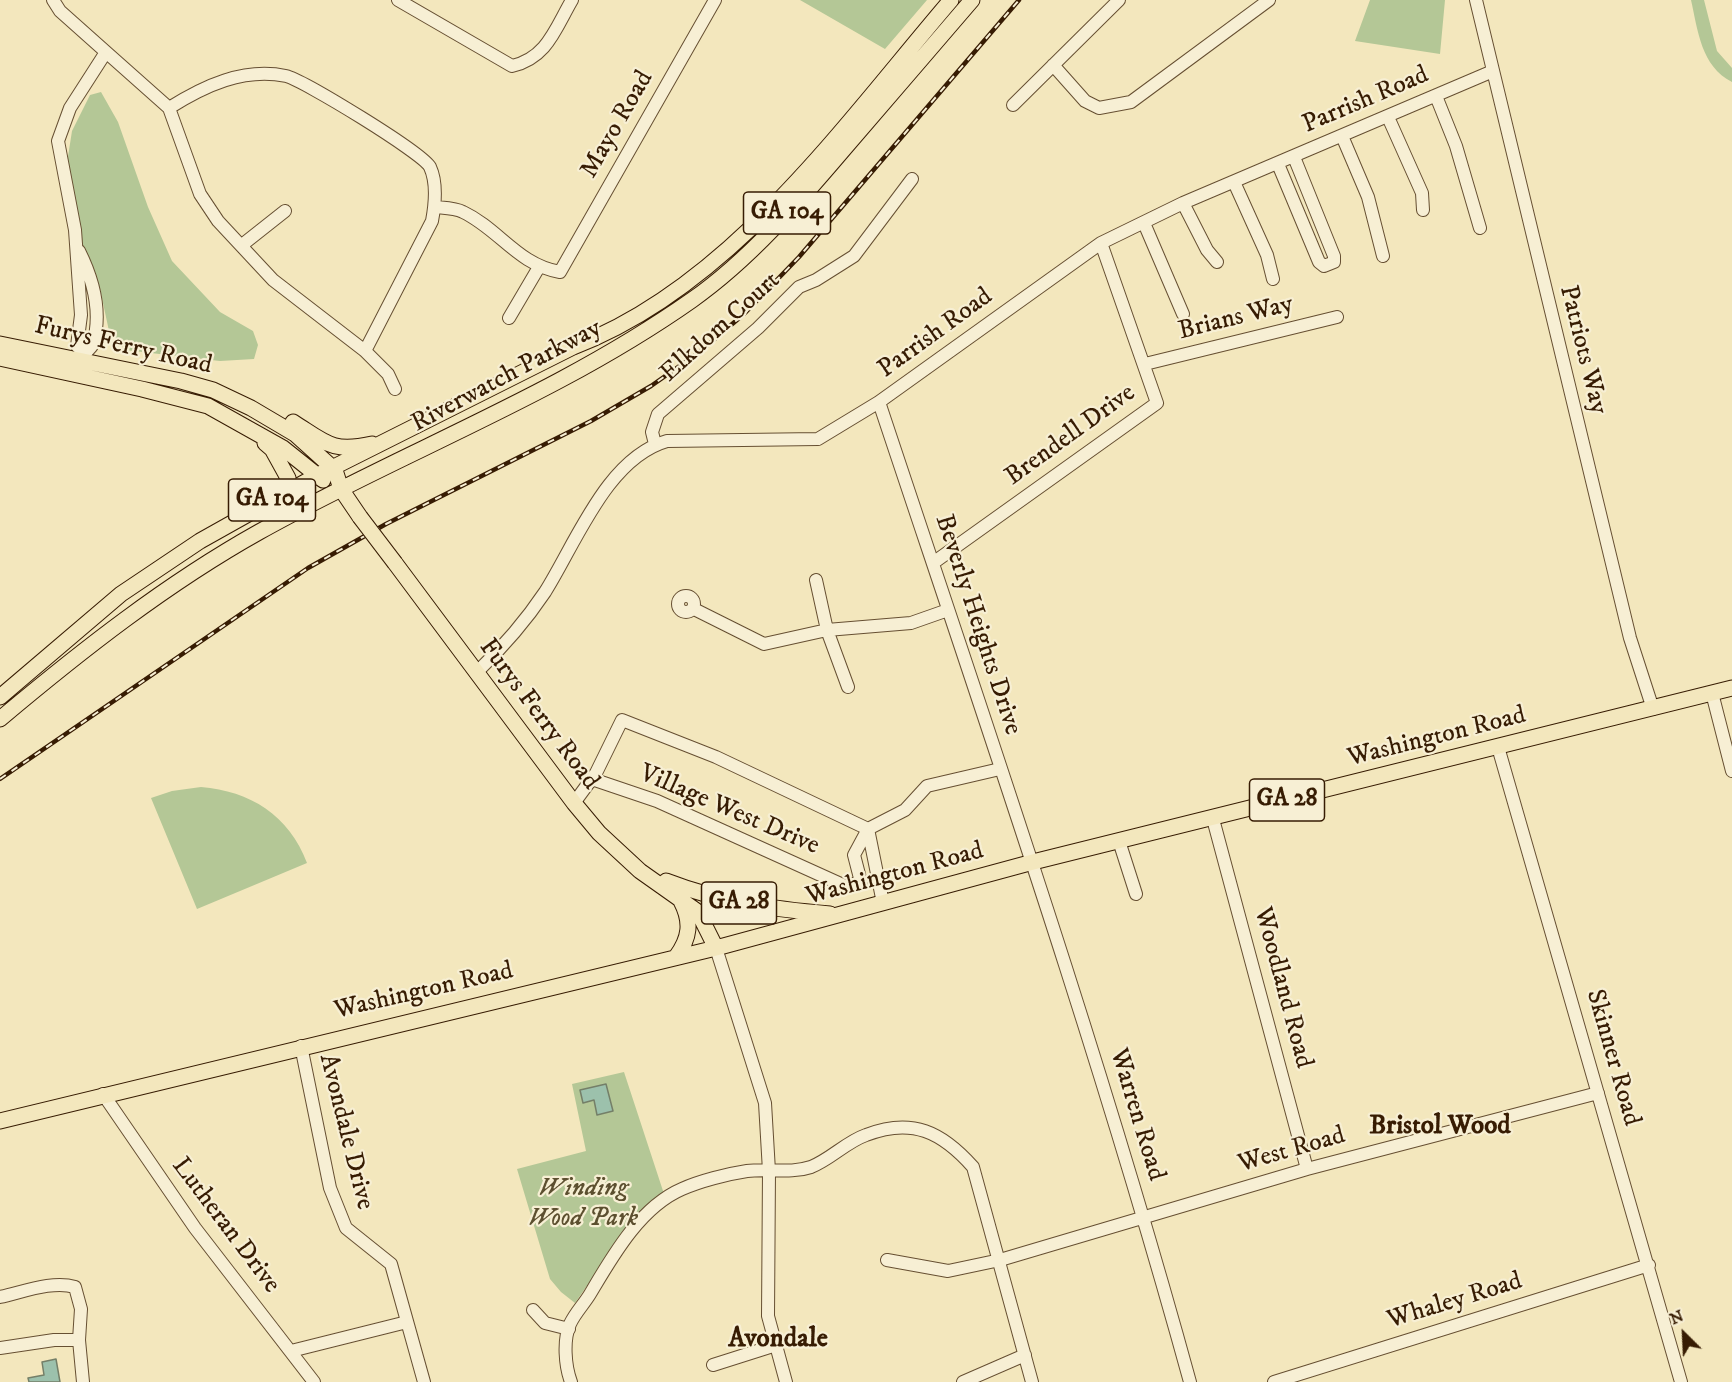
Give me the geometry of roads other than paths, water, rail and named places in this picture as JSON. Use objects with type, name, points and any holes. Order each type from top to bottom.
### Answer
[{"type":"main road","name":"Riverwatch Parkway","points":[[0,697],[121,594],[180,554],[263,504],[573,347],[607,334],[658,303],[712,263],[788,191],[951,0]]},
{"type":"main road","name":"Riverwatch Parkway","points":[[0,719],[74,658],[187,577],[258,533],[341,489],[562,381],[693,300],[729,270],[797,204],[972,0]]},
{"type":"main road","name":"Furys Ferry Road","points":[[0,344],[84,356],[213,390],[251,408],[295,434],[334,470],[341,489],[360,517],[574,803],[599,833],[640,871],[698,912],[716,948]]},
{"type":"main road","name":"Furys Ferry Road","points":[[0,358],[208,406],[283,448],[316,476],[341,489]]},
{"type":"main road","points":[[251,408],[272,409],[337,448],[347,449],[396,438]]},
{"type":"main road","points":[[242,423],[272,449],[288,478],[285,485],[263,504]]},
{"type":"main road","name":"Washington Road","points":[[0,1121],[301,1046],[716,948],[1033,862],[1732,688]]},
{"type":"main road","name":"GA 28","points":[[640,871],[703,896],[766,908],[842,915]]},
{"type":"main road","points":[[676,957],[684,946],[690,928],[688,915],[680,898]]},
{"type":"street","points":[[53,0],[60,11],[140,79],[169,108],[200,194],[218,221],[242,244],[273,280],[365,351],[388,374],[395,389]]},
{"type":"street","points":[[398,0],[512,66],[528,62],[542,52],[572,0]]},
{"type":"street","name":"Mayo Road","points":[[539,267],[560,272],[715,0]]},
{"type":"street","points":[[1013,105],[1119,0]]},
{"type":"street","points":[[1053,65],[1085,101],[1099,108],[1131,102],[1269,0]]},
{"type":"street","name":"Patriots Way","points":[[1476,0],[1630,638],[1653,709]]},
{"type":"street","points":[[81,377],[84,356],[93,343],[96,312],[89,272],[76,245],[58,141],[70,108],[106,52]]},
{"type":"street","name":"Parrish Road","points":[[655,444],[667,441],[818,439],[879,402],[1101,243],[1183,203],[1493,71]]},
{"type":"street","points":[[169,108],[202,87],[221,80],[257,75],[287,76],[418,153],[429,166],[435,207],[426,238],[365,351]]},
{"type":"street","points":[[1436,96],[1456,146],[1480,228]]},
{"type":"street","points":[[1388,117],[1422,193],[1423,210]]},
{"type":"street","points":[[1342,136],[1368,197],[1383,256]]},
{"type":"street","points":[[1278,164],[1319,262],[1324,266],[1329,265],[1334,262],[1334,256],[1294,157]]},
{"type":"street","name":"Elkdom Court","points":[[655,444],[652,432],[658,414],[758,328],[799,287],[816,280],[854,255],[912,179]]},
{"type":"street","points":[[1234,182],[1267,255],[1273,279]]},
{"type":"street","points":[[1183,203],[1207,250],[1217,262]]},
{"type":"street","points":[[435,207],[460,210],[477,220],[516,254],[539,267],[509,318]]},
{"type":"street","points":[[242,244],[285,211]]},
{"type":"street","points":[[1144,223],[1183,314]]},
{"type":"street","name":"Brendell Drive","points":[[933,563],[1157,403],[1146,364],[1101,243]]},
{"type":"street","name":"Brians Way","points":[[1146,364],[1337,317]]},
{"type":"street","name":"Beverly Heights Drive","points":[[879,402],[1033,862]]},
{"type":"street","points":[[476,673],[503,646],[532,610],[604,492],[628,465],[655,444]]},
{"type":"street","points":[[816,580],[827,630],[848,687]]},
{"type":"street","points":[[694,609],[764,644],[827,630],[911,623],[948,610]]},
{"type":"street","points":[[1712,693],[1732,771]]},
{"type":"street","name":"Village West Drive","points":[[574,803],[592,779],[622,720],[716,757],[868,829],[854,855],[861,882],[845,886],[657,801],[592,779]]},
{"type":"street","name":"Skinner Road","points":[[1498,747],[1681,1382]]},
{"type":"street","points":[[883,903],[868,829],[905,810],[927,786],[1000,769]]},
{"type":"street","name":"Woodland Road","points":[[1213,819],[1307,1169]]},
{"type":"street","points":[[1119,841],[1136,894]]},
{"type":"street","name":"Warren Road","points":[[1033,862],[1144,1217],[1190,1382]]},
{"type":"street","points":[[716,948],[765,1103],[769,1171],[768,1316],[786,1382]]},
{"type":"street","name":"Avondale Drive","points":[[301,1046],[330,1188],[346,1228],[391,1264],[424,1382]]},
{"type":"street","name":"West Road","points":[[887,1260],[948,1271],[1000,1260],[1307,1169],[1598,1093]]},
{"type":"street","name":"Lutheran Drive","points":[[103,1094],[195,1228],[314,1382]]},
{"type":"street","points":[[571,1382],[566,1360],[569,1329],[632,1231],[651,1211],[681,1189],[747,1171],[810,1167],[865,1135],[896,1128],[916,1128],[934,1133],[957,1149],[974,1167],[1032,1382]]},
{"type":"street","name":"Whaley Road","points":[[1274,1382],[1649,1265]]},
{"type":"street","points":[[584,1278],[595,1286]]},
{"type":"street","points":[[0,1297],[48,1286],[66,1284],[75,1287],[81,1308],[79,1340],[83,1382]]},
{"type":"street","points":[[533,1310],[544,1323],[569,1329]]},
{"type":"street","points":[[291,1351],[407,1322]]},
{"type":"street","points":[[0,1348],[54,1340],[79,1340]]},
{"type":"street","points":[[713,1365],[776,1345]]},
{"type":"street","points":[[963,1382],[1025,1355]]},
{"type":"railway","points":[[0,779],[308,568],[386,524],[591,421],[651,386],[698,353],[744,314],[799,257],[1019,0]]},
{"type":"district","name":"Bristol Wood","points":[[1440,1127]]},
{"type":"district","name":"Avondale","points":[[778,1340]]},
{"type":"park label","name":"Winding Wood Park","points":[[583,1205]]}]
